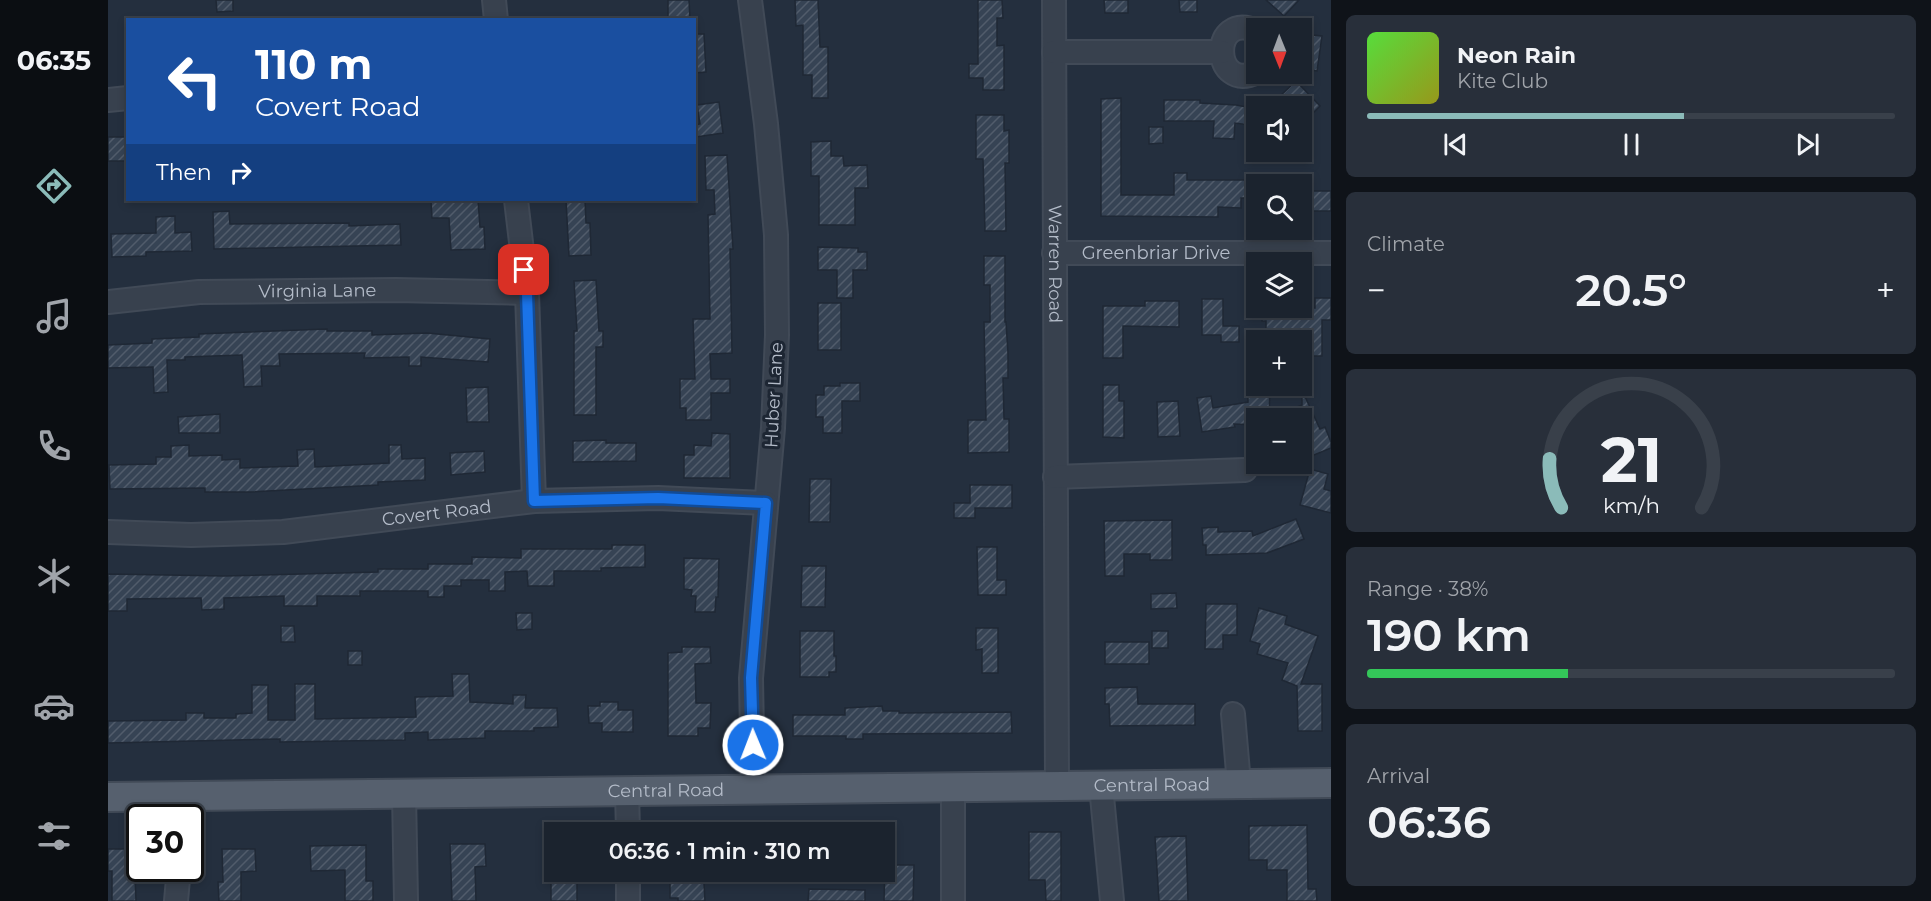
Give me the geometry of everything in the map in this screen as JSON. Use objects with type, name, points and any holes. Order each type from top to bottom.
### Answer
[{"type":"main road","name":"Central Road","points":[[204,806],[404,794],[1331,783]]},
{"type":"main road","name":"Central Road","points":[[108,797],[161,804]]},
{"type":"street","points":[[494,0],[496,18]]},
{"type":"street","name":"Huber Lane","points":[[750,0],[766,124],[776,235],[777,335],[773,428],[751,678],[753,790]]},
{"type":"street","name":"Warren Road","points":[[1054,0],[1057,786]]},
{"type":"street","points":[[1246,28],[1239,28],[1226,37],[1221,52],[1226,67],[1232,72],[1246,76]]},
{"type":"street","points":[[1054,52],[1221,52]]},
{"type":"street","points":[[108,100],[126,98]]},
{"type":"street","points":[[516,201],[527,293],[534,501]]},
{"type":"street","name":"Greenbriar Drive","points":[[1054,253],[1331,253]]},
{"type":"street","name":"Virginia Lane","points":[[108,302],[199,292],[396,290],[527,293]]},
{"type":"street","points":[[1055,477],[1245,470]]},
{"type":"street","name":"Covert Road","points":[[108,532],[191,535],[283,532],[534,501],[658,498],[766,503]]},
{"type":"street","points":[[1233,714],[1239,784]]},
{"type":"street","points":[[1101,786],[1112,901]]},
{"type":"street","points":[[953,901],[954,788]]},
{"type":"street","points":[[627,791],[628,822]]},
{"type":"street","points":[[404,794],[406,901]]},
{"type":"street","points":[[176,901],[178,882]]},
{"type":"street","points":[[628,882],[628,901]]},
{"type":"building","points":[[216,0],[233,0],[233,11],[217,12]]},
{"type":"building","points":[[668,0],[689,0],[690,18],[668,18]]},
{"type":"building","points":[[795,0],[818,0],[820,47],[828,47],[828,98],[812,98],[812,75],[803,75],[803,25],[796,26]]},
{"type":"building","points":[[978,0],[1002,0],[1003,18],[997,18],[997,46],[1004,45],[1004,90],[983,90],[983,78],[969,78],[969,64],[978,64]]},
{"type":"building","points":[[1104,0],[1128,0],[1128,13],[1105,13]]},
{"type":"building","points":[[1179,0],[1197,0],[1197,12],[1180,12]]},
{"type":"building","points":[[1266,0],[1299,0],[1284,16]]},
{"type":"building","points":[[696,34],[704,34],[706,72],[696,73]]},
{"type":"building","points":[[1312,35],[1322,36],[1317,71],[1312,70]]},
{"type":"building","points":[[1293,84],[1299,84],[1310,96],[1280,96]]},
{"type":"building","points":[[1121,98],[1121,195],[1174,195],[1174,173],[1187,173],[1187,180],[1246,180],[1246,198],[1241,198],[1241,208],[1218,207],[1218,217],[1101,216],[1101,99]]},
{"type":"building","points":[[1312,98],[1320,106],[1312,114]]},
{"type":"building","points":[[1164,100],[1200,100],[1200,103],[1246,107],[1246,124],[1235,123],[1234,139],[1213,138],[1214,121],[1164,121]]},
{"type":"building","points":[[719,102],[723,133],[696,137],[696,125],[700,124],[697,105]]},
{"type":"building","points":[[976,115],[1004,115],[1004,131],[1009,130],[1009,163],[1005,163],[1006,231],[985,231],[983,159],[976,159]]},
{"type":"building","points":[[1149,127],[1163,127],[1163,143],[1149,144]]},
{"type":"building","points":[[108,137],[126,137],[126,161],[108,161]]},
{"type":"building","points":[[831,141],[831,156],[843,156],[844,166],[867,165],[868,188],[855,188],[855,225],[819,225],[819,176],[811,176],[811,142]]},
{"type":"building","points":[[727,155],[733,249],[730,249],[732,353],[710,354],[711,379],[730,379],[730,393],[711,393],[711,420],[686,420],[686,408],[680,408],[680,379],[695,379],[693,319],[710,319],[708,215],[715,214],[714,190],[706,190],[705,156]]},
{"type":"building","points":[[1312,191],[1331,191],[1331,211],[1312,211]]},
{"type":"building","points":[[431,201],[478,201],[480,227],[484,227],[485,249],[451,250],[449,218],[432,218]]},
{"type":"building","points":[[566,201],[585,201],[586,223],[590,223],[591,255],[569,256]]},
{"type":"building","points":[[229,211],[230,224],[349,223],[349,226],[400,224],[401,245],[214,249],[213,212]]},
{"type":"building","points":[[175,216],[175,233],[191,232],[192,251],[146,252],[146,256],[112,257],[111,234],[156,233],[156,217]]},
{"type":"building","points":[[818,247],[858,248],[858,252],[867,252],[867,270],[853,270],[853,298],[837,298],[837,270],[818,270]]},
{"type":"building","points":[[984,256],[1005,256],[1008,378],[1003,378],[1004,419],[1009,419],[1009,452],[968,453],[968,420],[986,420],[984,322],[990,322],[990,285],[984,285]]},
{"type":"building","points":[[596,280],[599,331],[603,331],[603,347],[596,347],[596,415],[574,415],[574,331],[577,331],[574,281]]},
{"type":"building","points":[[1315,298],[1331,298],[1331,320],[1322,320],[1322,356],[1312,356],[1312,330],[1266,330],[1266,321],[1262,321],[1262,318],[1312,318],[1312,308],[1315,308]]},
{"type":"building","points":[[1202,299],[1223,299],[1223,326],[1239,326],[1239,342],[1221,342],[1221,335],[1202,335]]},
{"type":"building","points":[[1145,301],[1179,301],[1179,327],[1123,326],[1123,358],[1103,358],[1103,306],[1145,306]]},
{"type":"building","points":[[818,303],[841,303],[841,350],[818,350]]},
{"type":"building","points":[[327,329],[327,331],[372,331],[372,335],[427,333],[490,339],[488,362],[421,357],[421,366],[409,366],[409,357],[364,358],[365,353],[279,354],[280,366],[261,366],[262,386],[244,387],[242,355],[185,357],[185,360],[167,360],[168,392],[154,393],[153,367],[108,368],[108,345],[152,343],[152,339],[199,337],[199,334]]},
{"type":"building","points":[[840,383],[860,383],[860,401],[842,401],[842,433],[823,433],[823,417],[816,417],[816,395],[824,395],[824,386],[840,386]]},
{"type":"building","points":[[1103,385],[1119,385],[1119,401],[1124,401],[1124,438],[1103,437]]},
{"type":"building","points":[[488,387],[489,422],[467,422],[466,388]]},
{"type":"building","points":[[1211,396],[1213,408],[1248,402],[1248,396],[1270,396],[1269,408],[1246,408],[1246,425],[1234,424],[1235,427],[1202,432],[1197,398]]},
{"type":"building","points":[[1302,396],[1305,396],[1310,408],[1295,408],[1302,405]]},
{"type":"building","points":[[1178,401],[1180,436],[1158,437],[1157,402]]},
{"type":"building","points":[[1312,412],[1320,429],[1325,427],[1331,448],[1312,456]]},
{"type":"building","points":[[220,414],[220,433],[179,433],[178,417]]},
{"type":"building","points":[[712,433],[730,434],[730,478],[684,478],[684,455],[694,455],[694,445],[711,446]]},
{"type":"building","points":[[606,440],[606,443],[636,443],[636,461],[573,462],[573,441]]},
{"type":"building","points":[[189,445],[189,456],[222,455],[222,460],[240,459],[240,468],[298,466],[297,450],[314,449],[315,467],[389,463],[389,445],[401,445],[402,459],[425,458],[425,480],[250,492],[205,492],[205,488],[110,489],[109,465],[156,464],[156,457],[171,457],[171,446]]},
{"type":"building","points":[[484,451],[485,472],[451,475],[450,453]]},
{"type":"building","points":[[1312,470],[1328,474],[1324,489],[1331,491],[1331,513],[1300,505]]},
{"type":"building","points":[[810,479],[831,479],[830,522],[809,522]]},
{"type":"building","points":[[970,485],[1012,485],[1012,508],[975,508],[975,518],[954,518],[954,503],[970,503]]},
{"type":"building","points":[[1296,519],[1304,539],[1267,553],[1206,555],[1202,528],[1218,527],[1218,532],[1252,531],[1253,536]]},
{"type":"building","points":[[1172,520],[1172,560],[1150,560],[1150,554],[1124,554],[1124,576],[1105,576],[1104,521]]},
{"type":"building","points":[[612,545],[645,545],[645,567],[601,568],[601,571],[554,571],[554,586],[528,586],[527,571],[505,572],[505,591],[489,591],[489,580],[461,580],[461,586],[444,586],[444,597],[428,597],[428,591],[360,591],[360,596],[317,596],[317,606],[284,606],[284,596],[224,598],[224,609],[202,610],[201,598],[127,599],[127,611],[108,611],[108,574],[224,576],[378,572],[378,569],[428,569],[428,564],[472,564],[472,557],[521,558],[521,549],[612,549]]},
{"type":"building","points":[[977,547],[997,547],[997,580],[1006,580],[1006,595],[978,595]]},
{"type":"building","points":[[684,558],[719,559],[718,597],[716,597],[715,612],[695,612],[696,596],[691,596],[692,590],[684,589]]},
{"type":"building","points":[[802,566],[826,566],[825,607],[801,607]]},
{"type":"building","points":[[1176,593],[1177,608],[1151,609],[1151,594]]},
{"type":"building","points":[[1206,604],[1237,604],[1237,635],[1223,635],[1223,649],[1205,649]]},
{"type":"building","points":[[1259,608],[1287,616],[1285,624],[1318,636],[1301,684],[1322,684],[1322,731],[1298,731],[1297,686],[1282,680],[1288,663],[1257,654],[1260,644],[1250,641]]},
{"type":"building","points":[[516,613],[532,613],[532,629],[517,630]]},
{"type":"building","points":[[281,626],[294,626],[295,642],[281,642]]},
{"type":"building","points":[[976,628],[998,628],[998,673],[982,673],[982,649],[976,650]]},
{"type":"building","points":[[800,631],[834,631],[836,672],[829,672],[829,677],[800,677]]},
{"type":"building","points":[[1152,631],[1168,631],[1168,648],[1152,648]]},
{"type":"building","points":[[1105,642],[1149,642],[1149,664],[1105,664]]},
{"type":"building","points":[[682,647],[710,647],[711,663],[695,664],[696,703],[711,703],[710,728],[698,728],[698,736],[668,736],[668,653],[682,652]]},
{"type":"building","points":[[348,651],[362,651],[362,665],[348,665]]},
{"type":"building","points":[[452,674],[469,674],[470,702],[513,704],[513,695],[526,695],[525,708],[557,708],[558,727],[534,728],[534,731],[485,731],[485,738],[428,740],[428,732],[405,733],[405,740],[280,742],[280,739],[108,743],[108,721],[186,720],[186,713],[204,713],[204,718],[236,718],[236,714],[252,713],[252,685],[268,685],[268,720],[295,720],[295,684],[315,684],[315,719],[416,717],[415,697],[453,696]]},
{"type":"building","points":[[1137,687],[1138,704],[1195,704],[1195,725],[1110,726],[1109,704],[1105,704],[1105,688]]},
{"type":"building","points":[[600,702],[618,702],[618,710],[633,710],[633,732],[602,732],[602,723],[589,723],[588,706],[600,706]]},
{"type":"building","points":[[882,706],[883,711],[899,711],[899,713],[1011,712],[1012,733],[863,734],[863,739],[846,739],[846,736],[793,736],[793,715],[845,715],[845,708]]},
{"type":"building","points":[[1307,825],[1308,889],[1316,889],[1317,901],[1287,901],[1287,870],[1267,870],[1267,860],[1249,860],[1249,826]]},
{"type":"building","points":[[1029,832],[1061,832],[1061,901],[1046,901],[1045,880],[1029,880]]},
{"type":"building","points":[[1186,836],[1188,901],[1159,901],[1155,837]]},
{"type":"building","points":[[450,844],[485,844],[486,866],[475,867],[476,901],[452,901]]},
{"type":"building","points":[[366,845],[366,881],[373,881],[373,901],[345,901],[345,870],[311,871],[310,846]]},
{"type":"building","points":[[108,849],[126,849],[126,882],[135,882],[136,901],[112,901],[112,871],[108,871]]},
{"type":"building","points":[[222,849],[255,849],[256,871],[241,872],[241,901],[219,901],[218,882],[223,882]]},
{"type":"building","points":[[895,865],[914,865],[913,901],[884,901],[885,882],[895,882]]},
{"type":"building","points":[[577,882],[577,901],[551,901],[551,883]]},
{"type":"building","points":[[670,883],[704,883],[705,901],[678,901],[678,898],[670,898]]},
{"type":"building","points":[[809,889],[865,890],[865,901],[808,901]]},
{"type":"route","points":[[524,270],[527,293],[534,501],[658,498],[766,503],[751,678],[753,745]]}]
